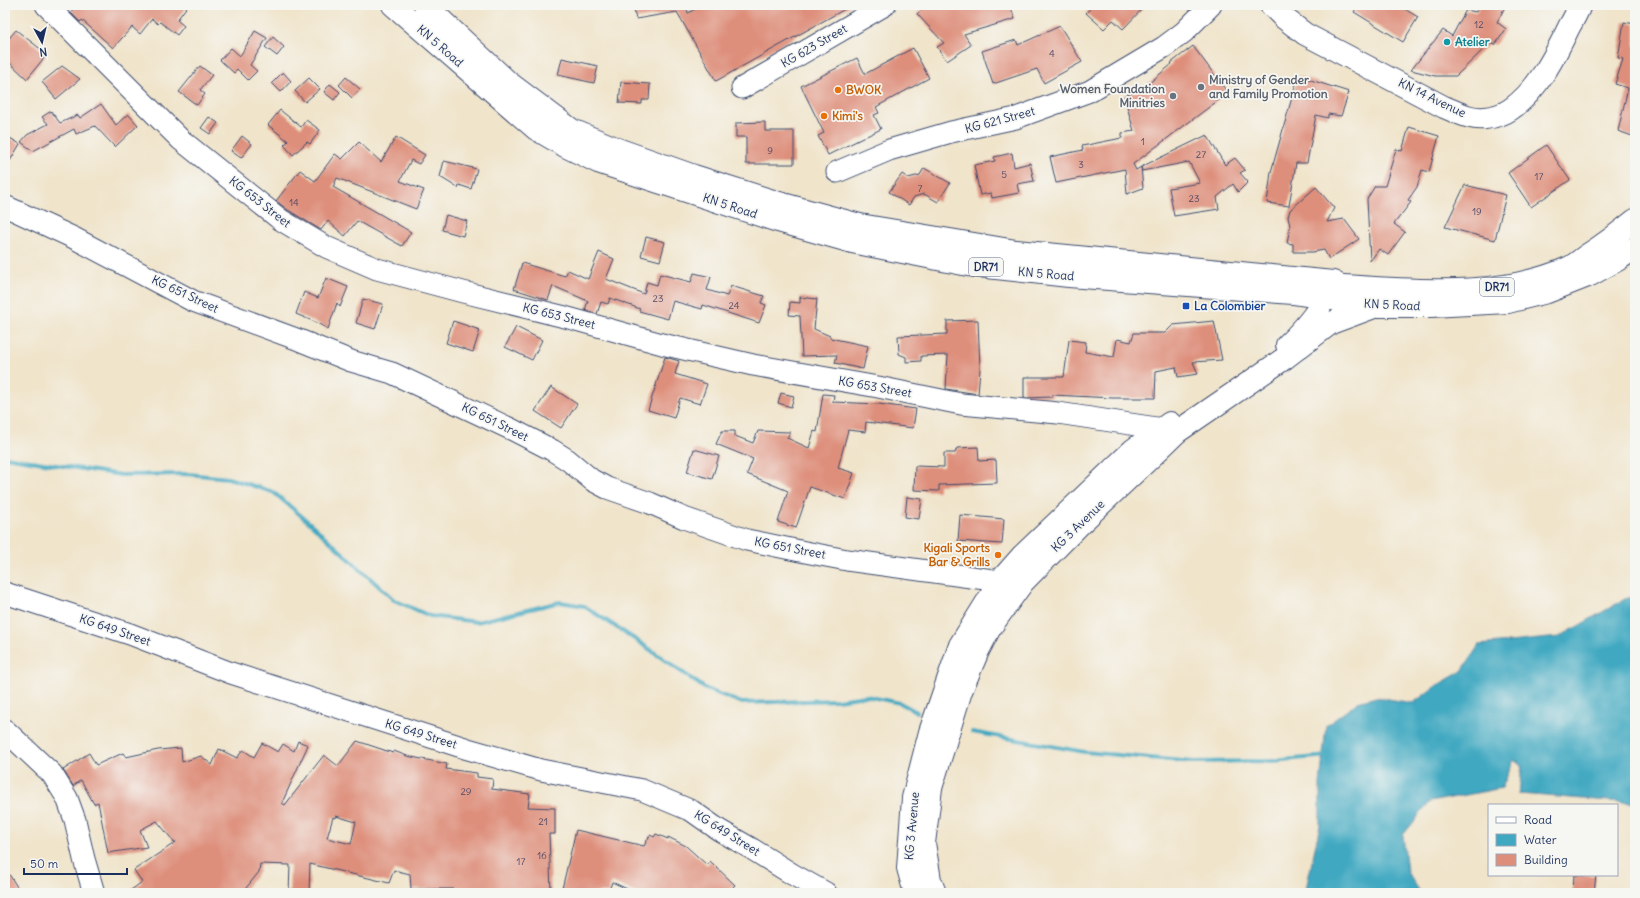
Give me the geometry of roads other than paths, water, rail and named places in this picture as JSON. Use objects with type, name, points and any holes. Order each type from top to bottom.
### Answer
[{"type":"main road","name":"KN 5 Road","points":[[392,5],[536,129],[565,146],[598,162],[771,219],[852,242],[968,265],[1062,275],[1292,293],[1333,288]]},
{"type":"main road","name":"KN 5 Road","points":[[425,5],[508,82],[572,130],[620,150],[694,176],[776,202],[860,224],[1016,251],[1333,288],[1445,291],[1508,286],[1569,267],[1610,240],[1635,220]]},
{"type":"main road","name":"KN 14 Avenue","points":[[1271,5],[1284,18],[1305,34],[1444,107],[1465,116],[1484,118],[1510,110],[1526,96],[1541,77],[1558,50],[1580,5]]},
{"type":"main road","name":"KN 5 Road","points":[[1376,306],[1431,306],[1508,302],[1547,292],[1590,275],[1635,248]]},
{"type":"main road","name":"KG 3 Avenue","points":[[915,893],[908,868],[913,798],[930,732],[960,645],[1000,581],[1022,556],[1133,450],[1197,404],[1288,344],[1312,318],[1333,288]]},
{"type":"main road","points":[[1333,288],[1376,306]]},
{"type":"main road","points":[[1292,293],[1303,327]]},
{"type":"main road","name":"KG 3 Avenue","points":[[935,893],[930,880],[924,843],[931,788],[961,691],[978,651],[990,628],[1023,582],[1081,523],[1177,432],[1285,358],[1331,323],[1376,306]]},
{"type":"street","name":"KG 653 Street","points":[[46,5],[182,140],[281,220],[326,247],[377,269],[676,347],[753,365],[878,387],[961,404],[1058,413],[1163,429]]},
{"type":"street","name":"KG 623 Street","points":[[742,88],[885,5]]},
{"type":"street","name":"KG 621 Street","points":[[837,172],[889,150],[951,132],[1016,118],[1090,91],[1164,47],[1184,32],[1211,5]]},
{"type":"street","name":"KG 651 Street","points":[[5,206],[74,238],[192,301],[299,340],[351,361],[392,373],[552,450],[568,460],[592,480],[607,488],[650,503],[684,518],[747,540],[800,551],[847,560],[1000,581]]},
{"type":"street","name":"KG 649 Street","points":[[5,593],[130,634],[231,673],[468,749],[541,770],[642,790],[692,811],[719,830],[826,893]]},
{"type":"street","points":[[5,730],[52,774],[67,798],[75,820],[94,893]]},
{"type":"water","points":[[1635,596],[1635,803],[1519,794],[1522,764],[1514,760],[1502,788],[1430,802],[1403,835],[1407,872],[1421,893],[1318,893],[1306,889],[1320,825],[1320,784],[1326,726],[1358,702],[1376,697],[1413,703],[1436,686],[1462,671],[1479,645],[1559,637],[1625,599]]},
{"type":"waterway","points":[[5,457],[121,475],[188,474],[228,478],[273,492],[311,524],[394,600],[430,616],[477,622],[560,602],[584,606],[642,644],[706,689],[742,703],[837,700],[866,696],[900,703],[917,712]]},
{"type":"waterway","points":[[972,732],[1085,752],[1193,762],[1271,761],[1329,756]]},
{"type":"place","name":"Atelier","points":[[1447,42]]},
{"type":"place","name":"Ministry of Gender and Family Promotion","points":[[1201,87]]},
{"type":"place","name":"BWOK","points":[[838,90]]},
{"type":"place","name":"Women Foundation Minitries","points":[[1173,96]]},
{"type":"place","name":"Kimi's","points":[[824,116]]},
{"type":"place","name":"La Colombier","points":[[1186,306]]},
{"type":"place","name":"Kigali Sports Bar & Grills","points":[[998,555]]}]
